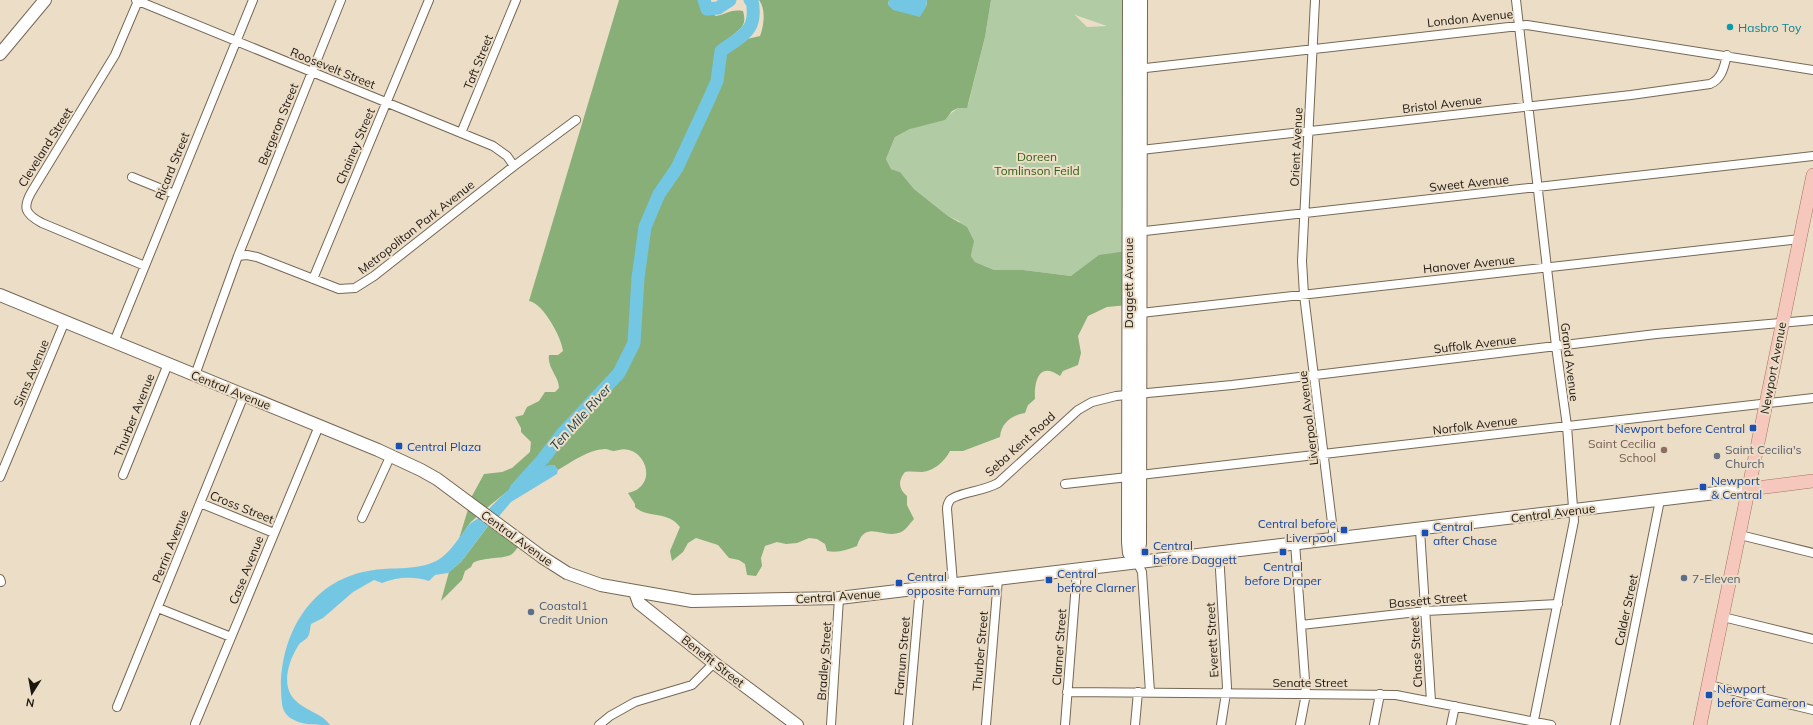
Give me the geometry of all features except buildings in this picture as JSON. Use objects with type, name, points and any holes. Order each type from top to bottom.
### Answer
[{"type":"main road","points":[[0,54],[46,0]]},
{"type":"main road","name":"Daggett Avenue","points":[[1129,0],[1128,396],[1140,543],[1137,562]]},
{"type":"main road","name":"Daggett Avenue","points":[[1134,476],[1140,394],[1141,0]]},
{"type":"main road","name":"Newport Avenue","points":[[1700,725],[1782,323],[1800,239],[1810,201],[1813,175]]},
{"type":"main road","name":"Central Avenue","points":[[0,295],[390,455],[437,480],[542,557],[567,573],[601,585],[692,601],[840,598],[1813,482]]},
{"type":"main road","name":"Benefit Street","points":[[635,592],[639,603],[714,663],[796,725]]},
{"type":"street","name":"Roosevelt Street","points":[[137,0],[501,151],[514,166]]},
{"type":"street","name":"Cleveland Street","points":[[137,0],[115,55],[32,191],[26,202],[26,207],[28,214],[42,223],[145,266]]},
{"type":"street","name":"Ricard Street","points":[[114,342],[253,0]]},
{"type":"street","name":"Bergeron Street","points":[[238,256],[341,0]]},
{"type":"street","name":"Chainey Street","points":[[313,279],[429,0]]},
{"type":"street","name":"Taft Street","points":[[461,134],[516,0]]},
{"type":"street","name":"Orient Avenue","points":[[1304,295],[1302,261],[1315,0]]},
{"type":"street","name":"Grand Avenue","points":[[1516,0],[1556,346],[1567,426],[1574,510],[1574,521],[1533,723]]},
{"type":"street","name":"London Avenue","points":[[1128,70],[1518,25],[1611,37],[1813,70]]},
{"type":"street","name":"Bristol Avenue","points":[[1141,150],[1308,132],[1710,84],[1716,81],[1721,74],[1727,55]]},
{"type":"street","name":"Metropolitan Park Avenue","points":[[238,256],[247,255],[257,257],[339,289],[350,289],[360,285],[576,120]]},
{"type":"street","name":"Sweet Avenue","points":[[1128,233],[1813,156]]},
{"type":"street","points":[[132,177],[174,194]]},
{"type":"street","name":"Hanover Avenue","points":[[1141,313],[1800,239]]},
{"type":"street","points":[[195,375],[238,256]]},
{"type":"street","name":"Liverpool Avenue","points":[[1304,295],[1325,454],[1334,539]]},
{"type":"street","name":"Suffolk Avenue","points":[[1140,394],[1672,333],[1813,320]]},
{"type":"street","name":"Sims Avenue","points":[[0,477],[65,322]]},
{"type":"street","name":"Thurber Avenue","points":[[123,475],[168,364]]},
{"type":"street","name":"Seba Kent Road","points":[[953,584],[946,509],[950,500],[985,490],[998,483],[1078,410],[1092,402],[1104,398],[1140,394]]},
{"type":"street","name":"Perrin Avenue","points":[[117,707],[244,395]]},
{"type":"street","name":"Norfolk Avenue","points":[[1065,484],[1766,402],[1813,398]]},
{"type":"street","name":"Case Avenue","points":[[195,724],[319,426]]},
{"type":"street","points":[[362,518],[390,455]]},
{"type":"street","name":"Calder Street","points":[[1615,725],[1660,500]]},
{"type":"street","name":"Cross Street","points":[[200,503],[274,533]]},
{"type":"street","name":"Chase Street","points":[[1420,530],[1431,701]]},
{"type":"street","points":[[1740,534],[1813,553]]},
{"type":"street","points":[[1295,543],[1306,694],[1300,725]]},
{"type":"street","name":"Everett Street","points":[[1219,553],[1227,693],[1221,725]]},
{"type":"street","name":"Daggett Avenue","points":[[1137,562],[1142,572],[1150,692]]},
{"type":"street","name":"Clarner Street","points":[[1065,725],[1076,570]]},
{"type":"street","name":"Thurber Street","points":[[986,725],[998,579]]},
{"type":"street","name":"Farnum Street","points":[[908,725],[920,588]]},
{"type":"street","name":"Bradley Street","points":[[831,725],[840,598]]},
{"type":"street","name":"Bassett Street","points":[[1301,625],[1426,611],[1558,604]]},
{"type":"street","points":[[158,608],[231,637]]},
{"type":"street","points":[[1723,616],[1813,639]]},
{"type":"street","points":[[599,725],[610,716],[635,702],[692,685],[714,663]]},
{"type":"street","points":[[1709,685],[1813,710]]},
{"type":"street","name":"Senate Street","points":[[1067,692],[1396,695],[1533,723],[1551,725]]},
{"type":"street","points":[[1135,725],[1138,692]]},
{"type":"street","points":[[1374,725],[1380,694]]},
{"type":"street","points":[[1451,725],[1455,706]]},
{"type":"green space","points":[[619,0],[701,0],[704,9],[716,16],[732,11],[743,11],[744,23],[726,43],[726,49],[734,49],[747,39],[760,36],[764,18],[763,8],[759,0],[889,0],[888,5],[926,7],[927,0],[991,0],[985,37],[967,108],[958,108],[952,111],[945,120],[910,129],[895,137],[886,159],[891,169],[900,172],[914,189],[948,216],[967,227],[974,241],[971,256],[975,262],[994,270],[1023,270],[1071,276],[1099,255],[1127,251],[1128,305],[1107,307],[1088,316],[1078,336],[1081,353],[1078,365],[1063,371],[1060,376],[1053,372],[1047,371],[1039,375],[1035,399],[1028,405],[1025,413],[1008,420],[1002,428],[1000,437],[963,451],[950,451],[942,462],[931,470],[922,472],[905,472],[901,478],[900,484],[902,490],[907,496],[907,505],[914,519],[903,531],[896,534],[889,534],[870,531],[861,537],[857,546],[846,550],[831,552],[827,551],[825,544],[817,539],[809,538],[797,543],[786,544],[777,542],[765,546],[761,558],[762,566],[756,576],[747,575],[745,564],[739,560],[729,558],[718,545],[696,538],[688,543],[683,552],[672,561],[670,551],[680,527],[669,518],[640,511],[635,507],[635,504],[628,493],[639,488],[646,478],[643,461],[635,452],[629,450],[623,449],[614,451],[605,449],[586,454],[558,470],[554,465],[535,472],[498,498],[477,516],[459,539],[472,496],[484,474],[502,472],[512,468],[530,452],[531,442],[521,432],[521,428],[515,417],[523,415],[527,407],[539,401],[545,392],[555,392],[559,388],[551,368],[549,355],[558,355],[563,351],[562,345],[546,314],[534,303],[529,301]]},
{"type":"green space","name":"Doreen Tomlinson Feild","points":[[991,0],[1125,0],[1127,251],[1071,276],[1023,270],[994,270],[975,262],[971,256],[973,247],[959,221],[948,216],[914,189],[900,172],[891,169],[886,159],[895,137],[910,129],[949,115],[958,108],[968,105],[985,37]],"holes":[[[1074,14],[1107,26],[1087,27]]]},
{"type":"green space","points":[[495,521],[522,541],[509,556],[482,560],[473,563],[471,567],[465,571],[462,580],[441,601],[449,572],[461,562],[488,526]]},
{"type":"water","points":[[889,0],[927,0],[926,7],[920,17],[893,10],[888,5]]},
{"type":"water","points":[[550,465],[554,465],[558,470],[557,474],[511,502],[495,521],[488,526],[461,562],[448,573],[435,575],[429,581],[417,578],[406,578],[394,579],[382,583],[374,580],[353,592],[323,618],[311,624],[308,637],[299,645],[291,659],[287,681],[288,688],[299,704],[323,718],[330,725],[307,724],[293,720],[288,716],[284,711],[282,704],[281,682],[284,660],[290,639],[299,620],[311,602],[327,588],[346,577],[368,571],[415,567],[441,558],[452,547],[470,524],[483,515],[497,500],[531,473]]},
{"type":"waterway","name":"Ten Mile River","points":[[704,0],[707,9],[718,8],[730,0]]},
{"type":"waterway","name":"Ten Mile River","points":[[516,489],[543,459],[562,434],[619,373],[634,343],[638,278],[645,227],[659,194],[677,168],[717,81],[721,51],[742,36],[751,26],[753,10],[752,0],[750,0]]},
{"type":"place","name":"Hasbro Toy","points":[[1730,27]]},
{"type":"place","name":"Newport before Central","points":[[1753,428]]},
{"type":"place","name":"Central Plaza","points":[[399,446]]},
{"type":"place","name":"Saint Cecilia School","points":[[1664,450]]},
{"type":"place","name":"Saint Cecilia's Church","points":[[1717,456]]},
{"type":"place","name":"Newport & Central","points":[[1703,487]]},
{"type":"place","name":"Central before Liverpool","points":[[1344,530]]},
{"type":"place","name":"Central after Chase","points":[[1425,533]]},
{"type":"place","name":"Central before Daggett","points":[[1145,552]]},
{"type":"place","name":"Central before Draper","points":[[1283,552]]},
{"type":"place","name":"7-Eleven","points":[[1684,578]]},
{"type":"place","name":"Central before Clarner","points":[[1049,580]]},
{"type":"place","name":"Central opposite Farnum","points":[[899,583]]},
{"type":"place","name":"Coastal1 Credit Union","points":[[531,612]]},
{"type":"place","name":"Newport before Cameron","points":[[1709,695]]}]
